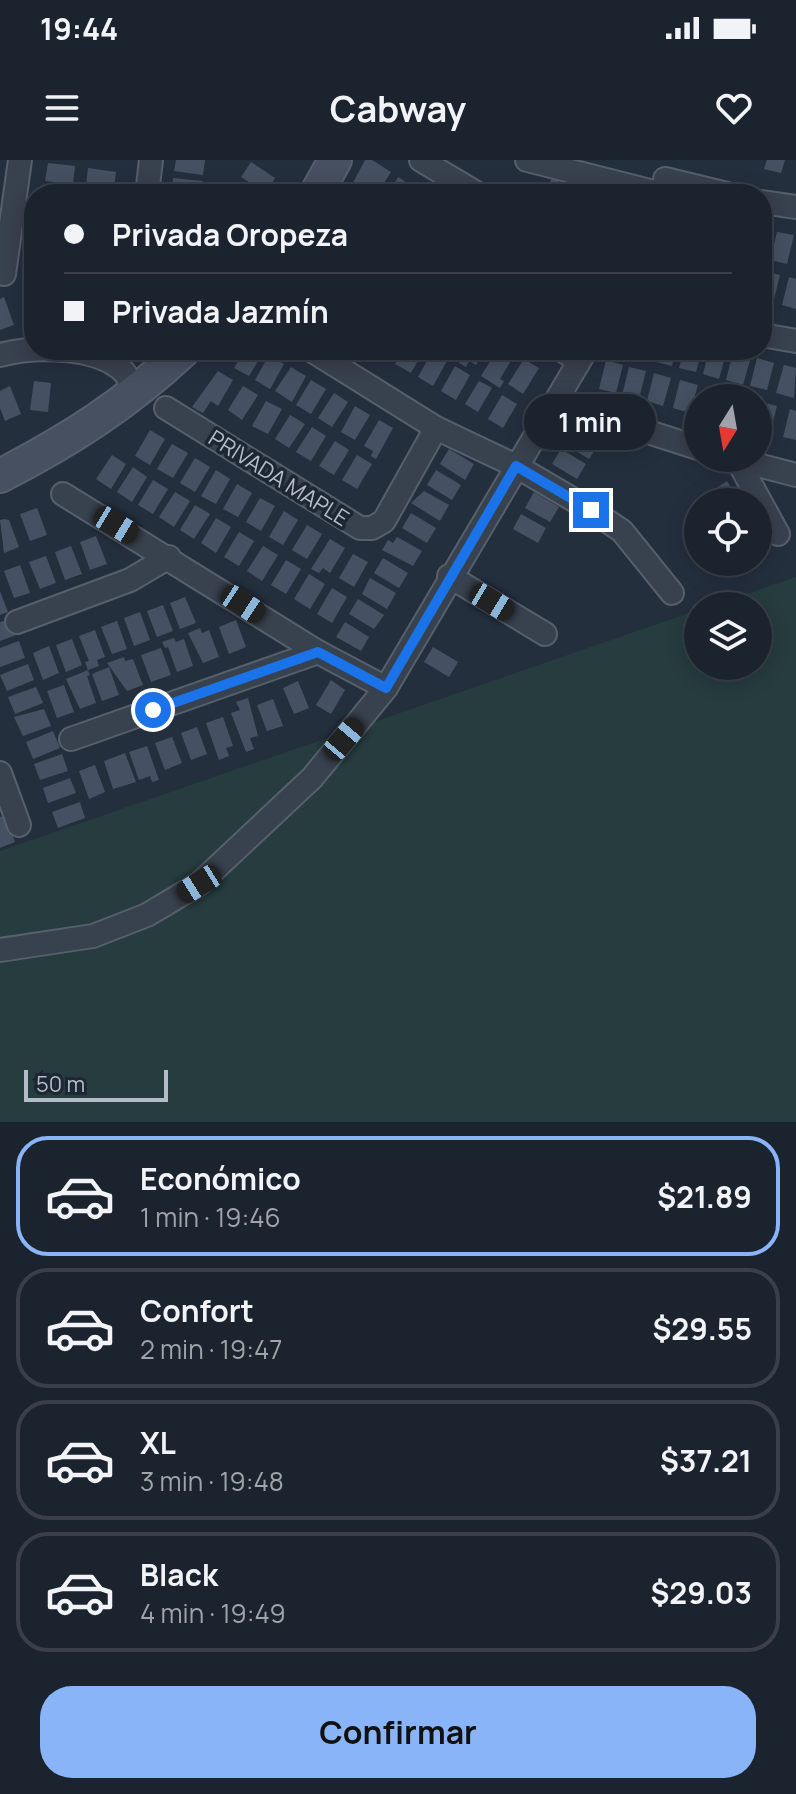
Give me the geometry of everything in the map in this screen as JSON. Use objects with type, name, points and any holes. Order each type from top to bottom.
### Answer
[{"type":"main road","points":[[320,184],[329,161]]},
{"type":"main road","points":[[0,476],[62,445],[135,395],[173,360]]},
{"type":"street","points":[[4,274],[20,160]]},
{"type":"street","points":[[148,184],[151,160]]},
{"type":"street","points":[[421,160],[461,184]]},
{"type":"street","points":[[527,160],[665,182]]},
{"type":"street","points":[[772,203],[796,207]]},
{"type":"street","points":[[772,337],[796,341]]},
{"type":"street","points":[[0,355],[24,351]]},
{"type":"street","points":[[101,360],[125,373],[135,395]]},
{"type":"street","points":[[327,360],[436,428],[516,466],[622,531],[672,593]]},
{"type":"street","points":[[0,950],[93,936],[147,915],[199,884],[312,778],[386,688],[449,576],[555,402],[573,360]]},
{"type":"street","points":[[555,402],[684,443]]},
{"type":"street","name":"PRIVADA MAPLE","points":[[166,408],[360,528],[372,528],[384,521],[436,428]]},
{"type":"street","points":[[772,469],[796,475]]},
{"type":"street","points":[[742,472],[778,534]]},
{"type":"street","points":[[63,494],[318,652],[386,688]]},
{"type":"street","points":[[17,622],[130,580],[169,557]]},
{"type":"street","points":[[449,576],[545,634]]},
{"type":"street","points":[[71,739],[318,652]]},
{"type":"street","points":[[1,778],[19,825]]},
{"type":"green space","points":[[796,577],[796,1122],[0,1122],[0,851],[684,615],[684,680],[772,680],[772,592],[752,592]]},
{"type":"building","points":[[176,160],[205,160],[203,175],[174,171]]},
{"type":"building","points":[[365,160],[372,160],[391,172],[384,184],[352,184]]},
{"type":"building","points":[[767,160],[785,160],[781,173],[764,169]]},
{"type":"building","points":[[251,162],[275,178],[271,184],[252,184],[241,177]]},
{"type":"building","points":[[48,163],[75,166],[73,184],[45,181]]},
{"type":"building","points":[[88,168],[116,172],[115,184],[86,184]]},
{"type":"building","points":[[552,175],[560,177],[558,184],[550,184]]},
{"type":"building","points":[[398,177],[409,184],[394,184]]},
{"type":"building","points":[[173,178],[203,181],[203,184],[173,184]]},
{"type":"building","points":[[777,232],[794,235],[787,264],[772,260]]},
{"type":"building","points":[[772,273],[780,275],[772,303]]},
{"type":"building","points":[[789,277],[796,279],[796,309],[782,305]]},
{"type":"building","points":[[4,297],[14,325],[0,330],[0,299]]},
{"type":"building","points":[[239,360],[259,360],[249,376],[234,368]]},
{"type":"building","points":[[266,360],[277,360],[284,364],[270,389],[255,380]]},
{"type":"building","points":[[397,360],[418,360],[411,373],[395,364]]},
{"type":"building","points":[[428,360],[447,361],[433,386],[418,377]]},
{"type":"building","points":[[455,360],[479,360],[476,365],[469,361],[466,367]]},
{"type":"building","points":[[491,360],[511,360],[500,379],[504,381],[500,388],[481,376]]},
{"type":"building","points":[[523,360],[539,368],[523,394],[508,384]]},
{"type":"building","points":[[606,360],[623,365],[616,393],[599,389]]},
{"type":"building","points":[[656,360],[674,360],[672,366]]},
{"type":"building","points":[[681,360],[699,360],[696,372],[679,368]]},
{"type":"building","points":[[706,360],[724,360],[719,379],[703,374]]},
{"type":"building","points":[[731,360],[750,360],[743,384],[726,380]]},
{"type":"building","points":[[756,360],[774,363],[769,384],[750,384]]},
{"type":"building","points":[[784,365],[796,368],[794,398],[776,393]]},
{"type":"building","points":[[455,366],[470,375],[456,400],[441,391]]},
{"type":"building","points":[[291,367],[306,376],[292,402],[275,391]]},
{"type":"building","points":[[629,367],[646,371],[639,399],[622,395]]},
{"type":"building","points":[[218,371],[233,380],[218,406],[211,401],[203,413],[192,407]]},
{"type":"building","points":[[654,373],[671,378],[663,406],[647,401]]},
{"type":"building","points":[[311,380],[326,389],[311,414],[296,405]]},
{"type":"building","points":[[680,380],[694,384],[684,384],[684,411],[673,408]]},
{"type":"building","points":[[34,381],[51,383],[48,412],[30,410]]},
{"type":"building","points":[[479,381],[492,388],[478,412],[465,404]]},
{"type":"building","points":[[10,386],[21,414],[5,421],[0,408],[0,391]]},
{"type":"building","points":[[243,386],[258,395],[242,420],[228,410]]},
{"type":"building","points":[[334,393],[348,402],[332,427],[318,418]]},
{"type":"building","points":[[502,395],[517,404],[503,428],[488,419]]},
{"type":"building","points":[[266,401],[282,409],[268,434],[252,426]]},
{"type":"building","points":[[772,405],[777,406],[772,426]]},
{"type":"building","points":[[355,406],[370,415],[355,440],[341,432]]},
{"type":"building","points":[[790,409],[796,411],[796,440],[783,437]]},
{"type":"building","points":[[290,415],[305,424],[289,448],[275,439]]},
{"type":"building","points":[[379,420],[393,428],[376,459],[371,456],[373,451],[364,446]]},
{"type":"building","points":[[312,427],[326,436],[311,461],[296,452]]},
{"type":"building","points":[[574,429],[599,443],[589,459],[564,444]]},
{"type":"building","points":[[150,430],[165,439],[150,465],[135,456]]},
{"type":"building","points":[[335,441],[349,450],[334,475],[319,466]]},
{"type":"building","points":[[172,444],[188,453],[173,478],[157,469]]},
{"type":"building","points":[[449,449],[474,464],[465,480],[440,464]]},
{"type":"building","points":[[561,449],[586,464],[577,479],[552,464]]},
{"type":"building","points":[[112,455],[126,464],[111,489],[96,479]]},
{"type":"building","points":[[357,455],[372,464],[357,489],[342,480]]},
{"type":"building","points":[[195,458],[210,467],[195,492],[180,483]]},
{"type":"building","points":[[133,467],[147,477],[132,502],[117,492]]},
{"type":"building","points":[[216,470],[230,479],[216,504],[201,496]]},
{"type":"building","points":[[436,470],[461,485],[452,500],[427,485]]},
{"type":"building","points":[[153,480],[168,489],[153,514],[138,505]]},
{"type":"building","points":[[727,481],[731,488],[716,488]]},
{"type":"building","points":[[237,484],[252,493],[238,517],[223,509]]},
{"type":"building","points":[[424,491],[449,505],[440,521],[411,503]]},
{"type":"building","points":[[175,492],[190,501],[174,527],[159,517]]},
{"type":"building","points":[[534,492],[559,507],[550,522],[525,508]]},
{"type":"building","points":[[260,498],[275,506],[261,531],[246,522]]},
{"type":"building","points":[[195,505],[210,514],[194,539],[180,530]]},
{"type":"building","points":[[37,508],[47,535],[30,541],[20,514]]},
{"type":"building","points":[[284,511],[298,520],[283,545],[269,537]]},
{"type":"building","points":[[411,513],[436,528],[427,543],[402,528]]},
{"type":"building","points":[[521,514],[546,528],[538,543],[513,529]]},
{"type":"building","points":[[216,518],[231,527],[216,553],[201,543]]},
{"type":"building","points":[[0,520],[9,520],[19,547],[4,553]]},
{"type":"building","points":[[307,525],[322,534],[307,559],[292,550]]},
{"type":"building","points":[[239,532],[254,541],[239,566],[224,557]]},
{"type":"building","points":[[96,536],[107,564],[90,570],[80,542]]},
{"type":"building","points":[[397,537],[422,551],[413,566],[382,550],[388,540],[393,543]]},
{"type":"building","points":[[330,539],[345,548],[330,573],[323,568],[319,573],[311,569]]},
{"type":"building","points":[[71,546],[82,574],[65,580],[55,552]]},
{"type":"building","points":[[263,546],[278,555],[262,581],[247,571]]},
{"type":"building","points":[[353,554],[368,562],[354,587],[339,578]]},
{"type":"building","points":[[46,556],[56,583],[40,589],[29,562]]},
{"type":"building","points":[[383,558],[408,573],[399,588],[374,573]]},
{"type":"building","points":[[286,560],[301,569],[286,594],[271,585]]},
{"type":"building","points":[[20,565],[30,593],[14,598],[4,571]]},
{"type":"building","points":[[309,574],[325,584],[310,609],[294,599]]},
{"type":"building","points":[[370,578],[396,593],[387,609],[362,594]]},
{"type":"building","points":[[332,588],[347,597],[332,623],[317,614]]},
{"type":"building","points":[[0,591],[8,612],[0,615]]},
{"type":"building","points":[[185,597],[196,623],[180,629],[170,603]]},
{"type":"building","points":[[358,599],[384,615],[374,629],[349,614]]},
{"type":"building","points":[[163,605],[173,631],[157,637],[147,611]]},
{"type":"building","points":[[140,612],[150,640],[134,646],[124,618]]},
{"type":"building","points":[[10,619],[16,635],[0,641],[0,622]]},
{"type":"building","points":[[236,620],[246,647],[229,654],[219,627]]},
{"type":"building","points":[[117,621],[127,649],[112,654],[101,627]]},
{"type":"building","points":[[345,622],[369,637],[361,651],[336,637]]},
{"type":"building","points":[[200,628],[202,633],[209,630],[219,657],[203,663],[188,633]]},
{"type":"building","points":[[95,630],[105,657],[97,660],[99,666],[88,670],[85,662],[89,661],[79,636]]},
{"type":"building","points":[[174,638],[176,642],[184,639],[193,666],[177,672],[168,647],[165,648],[162,642]]},
{"type":"building","points":[[72,639],[82,665],[66,672],[56,645]]},
{"type":"building","points":[[19,641],[25,658],[0,667],[0,648]]},
{"type":"building","points":[[49,646],[59,673],[43,680],[33,653]]},
{"type":"building","points":[[433,647],[458,662],[449,677],[424,662]]},
{"type":"building","points":[[161,648],[171,675],[151,682],[141,655]]},
{"type":"building","points":[[124,657],[125,661],[133,659],[143,685],[127,691],[107,663]]},
{"type":"building","points":[[28,664],[34,680],[7,691],[0,675]]},
{"type":"building","points":[[109,667],[119,695],[102,701],[92,674]]},
{"type":"building","points":[[88,670],[96,703],[80,709],[66,679]]},
{"type":"building","points":[[331,680],[345,690],[331,714],[316,705]]},
{"type":"building","points":[[298,681],[309,708],[294,714],[283,688]]},
{"type":"building","points":[[64,685],[74,712],[57,718],[47,691]]},
{"type":"building","points":[[36,687],[43,703],[15,714],[8,697]]},
{"type":"building","points":[[248,698],[258,736],[250,738],[254,749],[246,752],[231,713],[240,710],[236,702]]},
{"type":"building","points":[[273,699],[283,726],[267,731],[257,705]]},
{"type":"building","points":[[44,709],[51,726],[23,736],[14,717]]},
{"type":"building","points":[[223,717],[233,746],[226,748],[229,756],[219,760],[206,723]]},
{"type":"building","points":[[197,727],[207,754],[191,760],[181,733]]},
{"type":"building","points":[[53,731],[60,748],[33,759],[26,742]]},
{"type":"building","points":[[172,737],[182,763],[165,770],[155,743]]},
{"type":"building","points":[[147,746],[159,780],[152,782],[150,776],[139,780],[129,752]]},
{"type":"building","points":[[125,753],[136,782],[113,789],[104,761]]},
{"type":"building","points":[[62,754],[68,771],[40,780],[34,764]]},
{"type":"building","points":[[95,765],[105,792],[89,799],[79,771]]},
{"type":"building","points":[[70,778],[76,793],[48,803],[43,788]]},
{"type":"building","points":[[80,802],[85,818],[58,828],[52,812]]},
{"type":"building","points":[[5,815],[15,842],[0,848],[0,817]]},
{"type":"route","points":[[153,710],[318,652],[386,688],[516,466],[591,510]]}]
